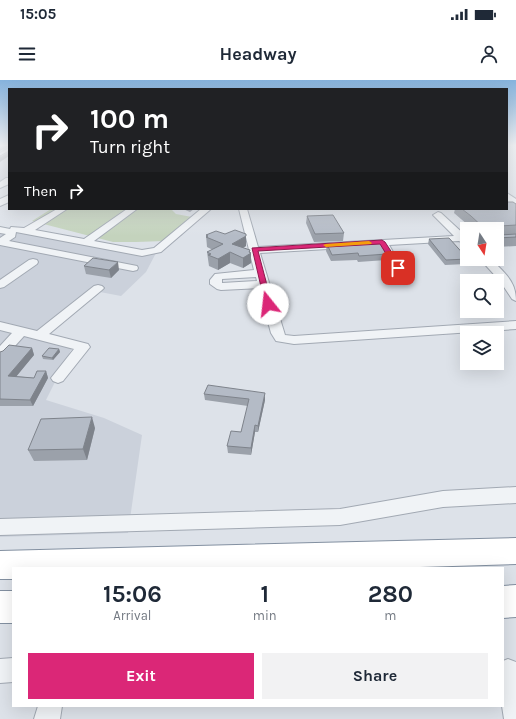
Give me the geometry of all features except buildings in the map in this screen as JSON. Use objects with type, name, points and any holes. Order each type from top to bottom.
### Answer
[{"type":"highway","points":[[0,565],[516,551]]},
{"type":"highway","points":[[504,594],[516,594]]},
{"type":"highway","points":[[504,602],[516,601]]},
{"type":"highway","points":[[0,607],[12,607]]},
{"type":"street","points":[[508,197],[516,204]]},
{"type":"street","points":[[26,231],[61,210]]},
{"type":"street","points":[[86,242],[132,210]]},
{"type":"street","points":[[14,229],[142,253],[154,252],[206,210]]},
{"type":"street","points":[[243,210],[261,279],[277,333],[281,338],[289,340],[516,325]]},
{"type":"street","points":[[438,215],[460,235]]},
{"type":"street","points":[[0,230],[9,232],[12,235],[0,242]]},
{"type":"street","points":[[254,250],[382,242],[460,241]]},
{"type":"street","points":[[0,242],[133,268]]},
{"type":"street","points":[[382,242],[398,268]]},
{"type":"street","points":[[0,285],[33,262]]},
{"type":"street","points":[[492,266],[504,279],[516,297]]},
{"type":"street","points":[[39,336],[98,288]]},
{"type":"street","points":[[0,326],[83,347],[58,378]]},
{"type":"street","points":[[0,354],[21,331]]},
{"type":"street","points":[[0,527],[340,517],[443,499],[516,495]]},
{"type":"street","points":[[0,671],[12,670]]},
{"type":"street","points":[[509,670],[516,718]]},
{"type":"street","points":[[47,719],[50,707]]},
{"type":"shaded area","points":[[0,176],[8,176],[8,177],[0,182]]},
{"type":"shaded area","points":[[0,227],[156,253],[146,272],[121,296],[100,292],[41,340],[72,348],[46,400],[104,418],[142,435],[128,533],[0,537]]},
{"type":"green space","points":[[49,210],[172,210],[176,214],[192,217],[164,241],[136,242],[113,242],[32,221]]},
{"type":"slow traffic","points":[[326,245],[369,243]]},
{"type":"route","points":[[268,304],[254,250],[382,242],[398,268]]}]
